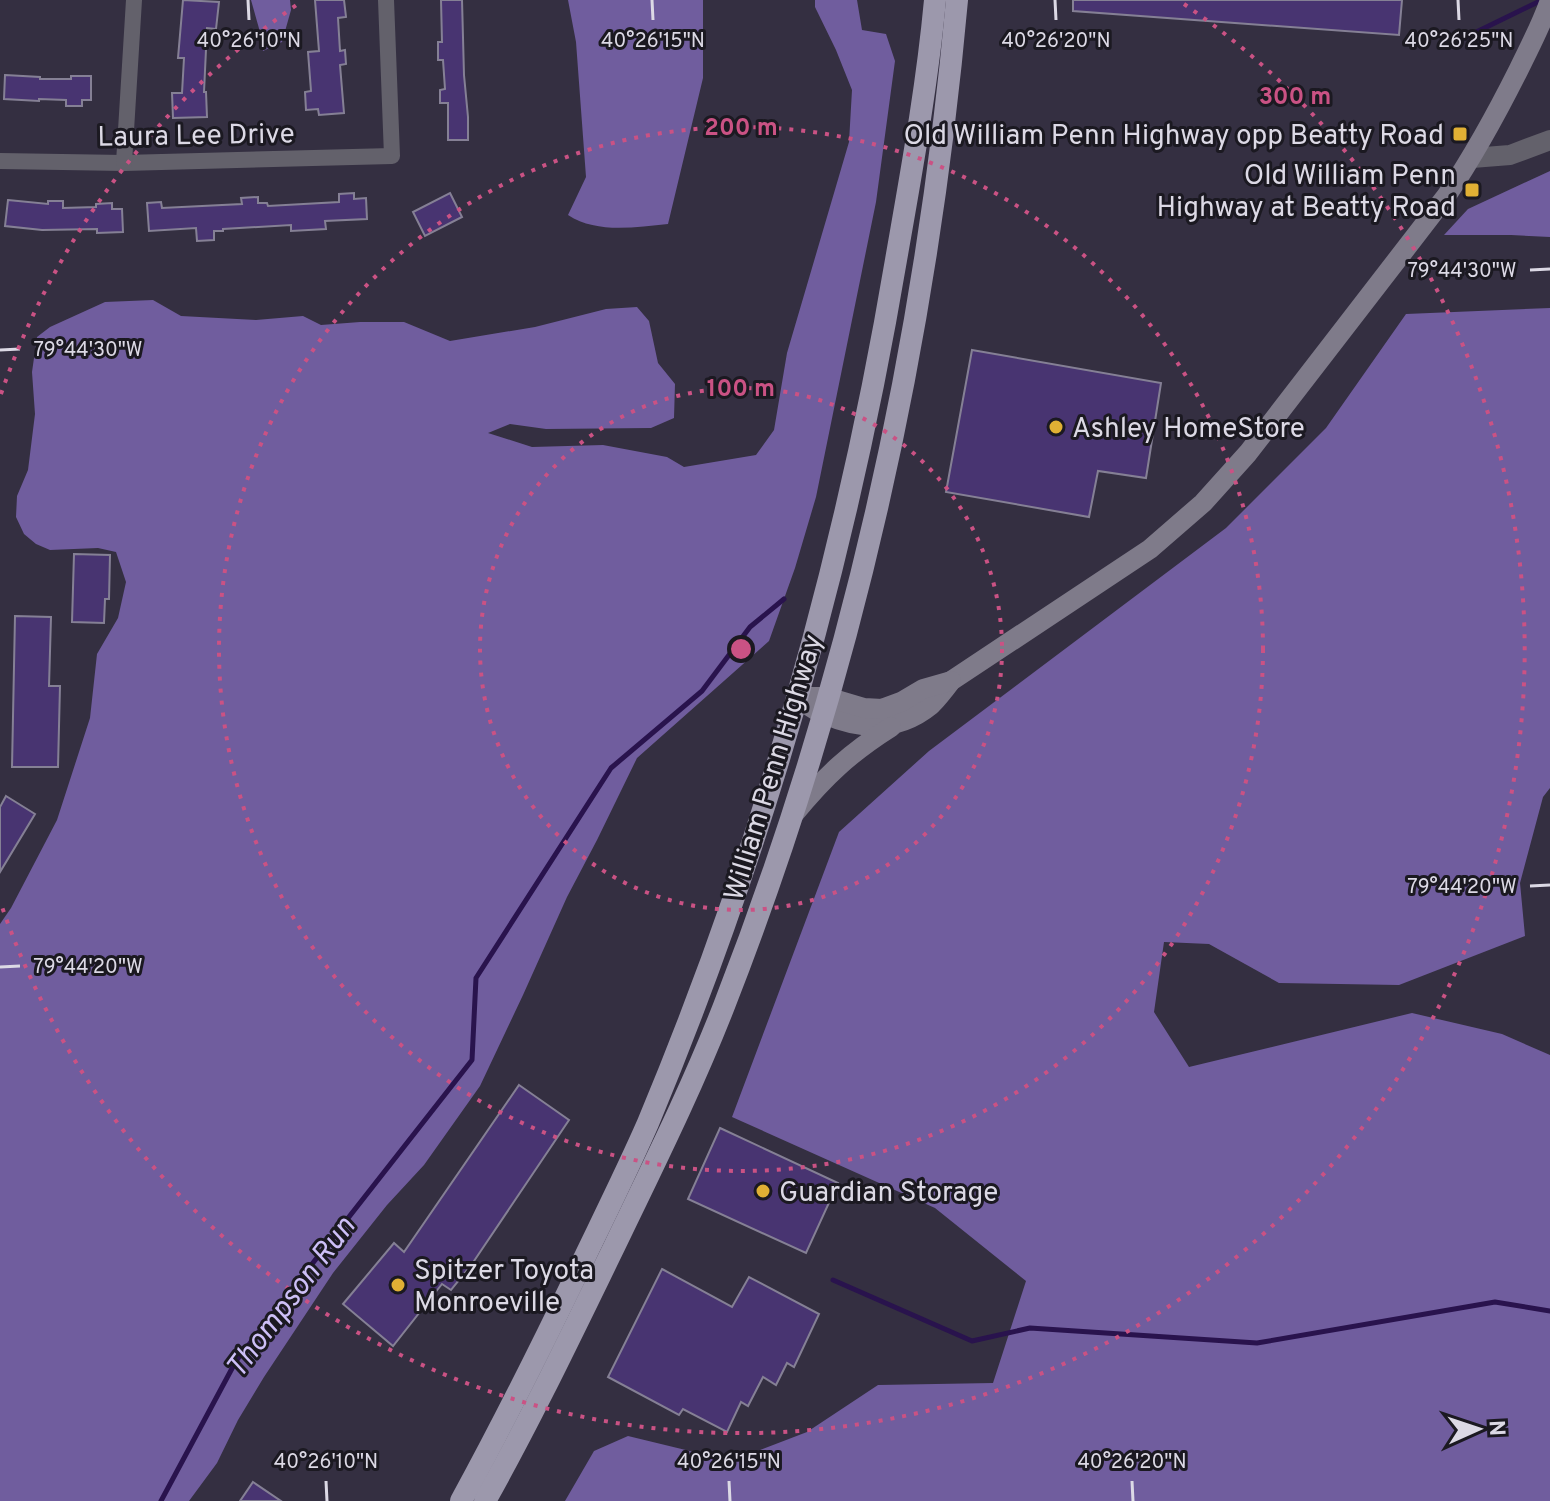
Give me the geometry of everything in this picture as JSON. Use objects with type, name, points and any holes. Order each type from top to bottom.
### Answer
[{"type":"highway","name":"William Penn Highway","points":[[461,1501],[531,1369],[613,1199],[652,1112],[740,881],[827,591],[869,412],[903,224],[935,0]]},
{"type":"highway","name":"William Penn Highway","points":[[485,1501],[550,1379],[673,1125],[748,943],[791,817],[855,598],[915,325],[933,205],[957,0]]},
{"type":"main road","points":[[791,817],[841,762],[868,741],[932,704],[951,681],[1150,549],[1203,503],[1248,453],[1447,195],[1472,158],[1507,93],[1547,9]]},
{"type":"main road","points":[[825,706],[882,709],[923,689],[951,681]]},
{"type":"main road","points":[[797,697],[872,727],[898,723]]},
{"type":"street","points":[[124,163],[134,0]]},
{"type":"street","name":"Laura Lee Drive","points":[[0,161],[124,163],[392,156],[386,0]]},
{"type":"street","points":[[1472,158],[1510,155],[1550,140]]},
{"type":"shaded area","points":[[251,0],[290,0],[291,10],[282,42],[263,51],[260,32]]},
{"type":"shaded area","points":[[568,0],[703,0],[703,78],[668,224],[604,227],[568,215],[586,177],[576,42]]},
{"type":"shaded area","points":[[815,0],[857,0],[862,30],[886,34],[895,61],[876,202],[816,497],[769,641],[637,758],[567,897],[480,1086],[424,1165],[387,1205],[333,1273],[264,1377],[217,1463],[189,1501],[0,1501],[0,924],[57,820],[90,718],[97,654],[118,618],[126,582],[116,552],[98,548],[50,550],[24,534],[16,517],[17,496],[28,470],[35,414],[32,372],[37,337],[50,327],[105,302],[153,300],[181,316],[256,320],[303,316],[321,325],[404,322],[450,341],[535,327],[606,309],[637,307],[649,321],[658,363],[675,384],[674,418],[651,428],[546,429],[510,424],[488,433],[532,447],[603,445],[667,457],[684,467],[756,455],[774,430],[787,353],[849,142],[852,90],[815,7]]},
{"type":"shaded area","points":[[1550,171],[1550,237],[1444,235],[1468,209]]},
{"type":"shaded area","points":[[1550,308],[1550,788],[1543,797],[1520,883],[1525,936],[1399,985],[1279,983],[1209,944],[1164,942],[1154,1012],[1189,1067],[1412,1013],[1502,1034],[1550,1055],[1550,1501],[565,1501],[594,1451],[628,1436],[731,1461],[807,1432],[878,1385],[993,1383],[1026,1281],[935,1208],[732,1117],[839,832],[929,751],[1226,528],[1326,428],[1406,314]]},
{"type":"building","points":[[183,0],[219,2],[216,29],[207,28],[204,92],[207,117],[173,118],[172,93],[182,93],[184,58],[178,58]]},
{"type":"building","points":[[315,0],[344,0],[346,17],[338,18],[340,51],[345,50],[346,64],[340,65],[344,113],[319,115],[318,109],[306,110],[305,92],[311,91],[308,52],[319,51]]},
{"type":"building","points":[[441,0],[462,0],[468,140],[448,140],[448,103],[440,103],[440,90],[445,89],[443,60],[438,60],[438,42],[442,42]]},
{"type":"building","points":[[1073,0],[1402,0],[1399,35],[1073,11]]},
{"type":"building","points":[[5,75],[40,79],[91,76],[91,100],[82,100],[82,106],[66,106],[66,100],[4,99]]},
{"type":"building","points":[[354,193],[354,199],[366,198],[367,219],[325,221],[326,229],[291,231],[291,225],[223,229],[214,231],[214,240],[197,241],[196,228],[149,231],[147,203],[161,202],[162,208],[242,204],[241,198],[258,197],[258,203],[267,203],[268,206],[339,202],[339,194]]},
{"type":"building","points":[[450,193],[462,217],[425,236],[413,212]]},
{"type":"building","points":[[8,200],[48,204],[48,201],[63,201],[63,208],[112,203],[112,209],[122,209],[123,232],[5,226]]},
{"type":"building","name":"Ashley HomeStore","points":[[972,350],[1161,383],[1146,478],[1098,471],[1089,517],[946,492]]},
{"type":"building","points":[[74,554],[110,555],[109,599],[105,599],[104,623],[72,622]]},
{"type":"building","points":[[15,616],[51,617],[49,686],[60,686],[58,767],[12,767]]},
{"type":"building","points":[[6,796],[35,814],[0,872],[0,807]]},
{"type":"building","points":[[519,1085],[569,1120],[472,1264],[451,1290],[442,1284],[393,1346],[343,1304],[394,1243],[404,1252]]},
{"type":"building","name":"Guardian Storage","points":[[720,1128],[838,1183],[806,1253],[688,1199]]},
{"type":"building","points":[[662,1269],[732,1307],[749,1277],[819,1314],[794,1367],[787,1363],[776,1385],[763,1377],[748,1406],[741,1402],[727,1432],[683,1409],[679,1415],[608,1377]]},
{"type":"building","points":[[253,1482],[281,1501],[240,1501]]},
{"type":"waterway","points":[[1464,38],[1542,0]]},
{"type":"waterway","name":"Thompson Run","points":[[161,1501],[236,1361],[472,1060],[476,978],[611,768],[702,691],[750,627],[784,599]]},
{"type":"waterway","points":[[833,1280],[972,1341],[1030,1328],[1257,1343],[1495,1302],[1550,1311]]},
{"type":"place","name":"Old William Penn Highway opp Beatty Road","points":[[1460,134]]},
{"type":"place","name":"Old William Penn Highway at Beatty Road","points":[[1472,190]]},
{"type":"place","name":"Ashley HomeStore","points":[[1056,427]]},
{"type":"place","name":"Guardian Storage","points":[[763,1191]]},
{"type":"place","name":"Spitzer Toyota Monroeville","points":[[398,1285]]}]
